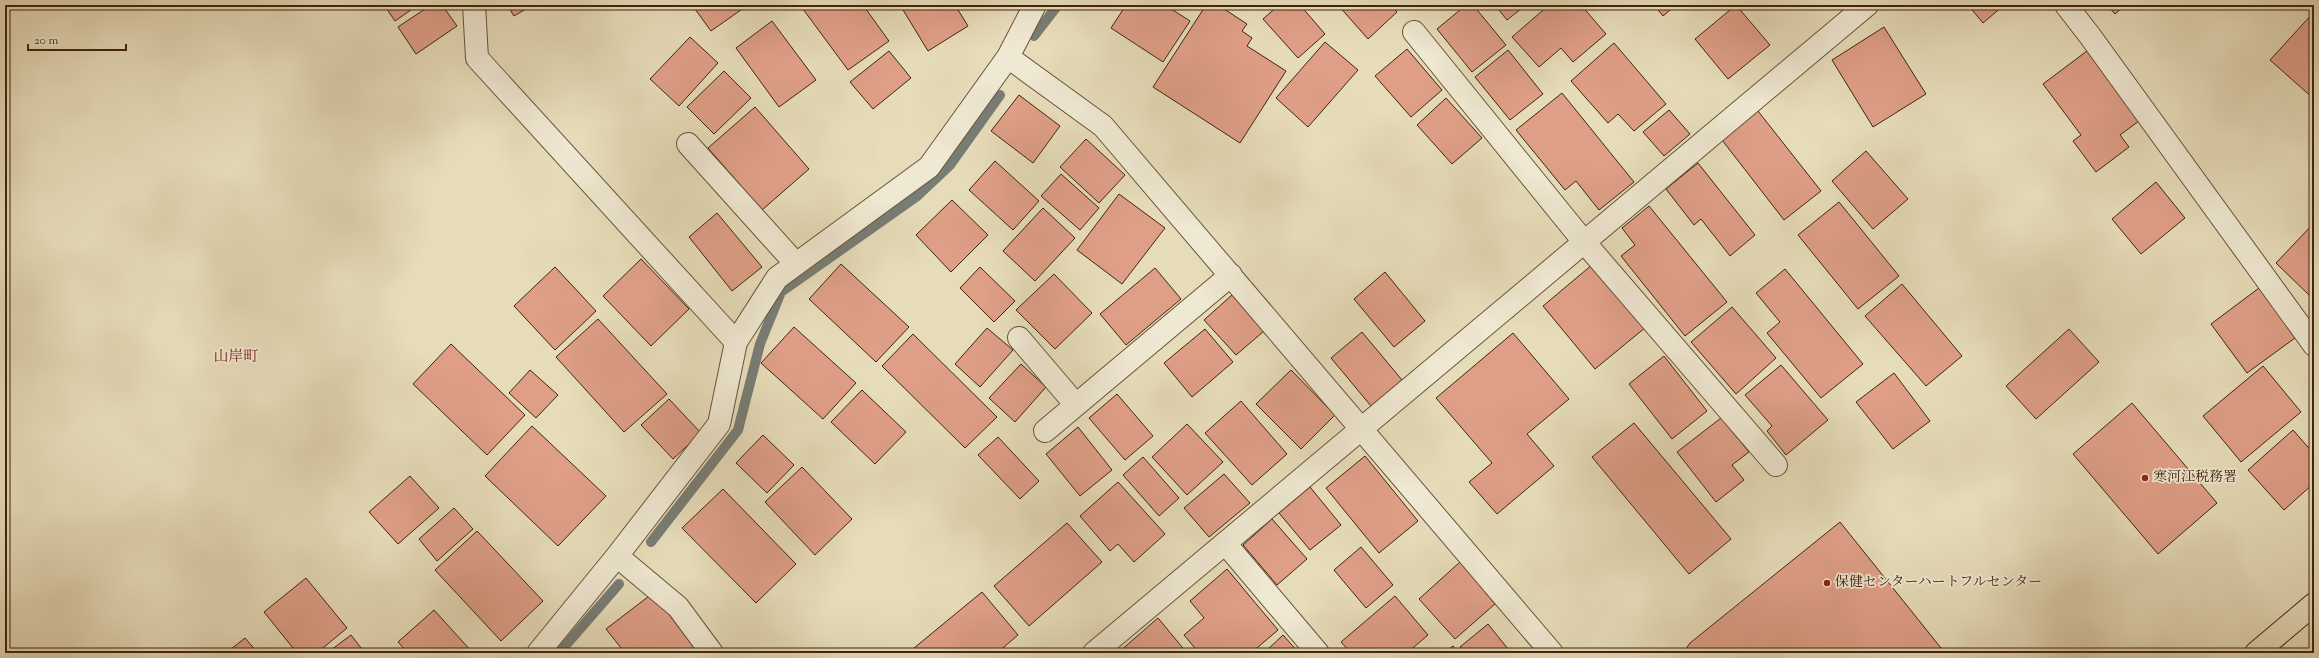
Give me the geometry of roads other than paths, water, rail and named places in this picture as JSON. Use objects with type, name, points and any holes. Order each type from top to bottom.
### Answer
[{"type":"main road","points":[[2256,653],[2314,604]]},
{"type":"lane","points":[[474,5],[476,58],[736,342]]},
{"type":"lane","points":[[538,653],[617,556],[719,424],[736,342],[777,278],[929,167],[1008,58],[1036,5]]},
{"type":"lane","points":[[1100,651],[1225,544],[1867,5]]},
{"type":"lane","points":[[2066,5],[2095,42],[2314,345]]},
{"type":"lane","points":[[1414,32],[1584,243],[1776,465]]},
{"type":"lane","points":[[1008,58],[1103,126],[1231,274],[1552,653]]},
{"type":"lane","points":[[688,144],[796,264]]},
{"type":"lane","points":[[1045,431],[1231,274]]},
{"type":"lane","points":[[1019,338],[1076,404]]},
{"type":"lane","points":[[1225,544],[1318,653]]},
{"type":"lane","points":[[617,556],[678,607],[712,653]]},
{"type":"waterway","points":[[1034,36],[1058,5]]},
{"type":"waterway","points":[[651,542],[738,430],[760,344],[781,292],[916,197],[950,165],[1000,95]]},
{"type":"waterway","points":[[559,653],[619,584]]},
{"type":"place","name":"寒河江税務署","points":[[2145,478]]},
{"type":"place","name":"保健センターハートフルセンター","points":[[1827,583]]},
{"type":"district","name":"山岸町","points":[[236,357]]}]
